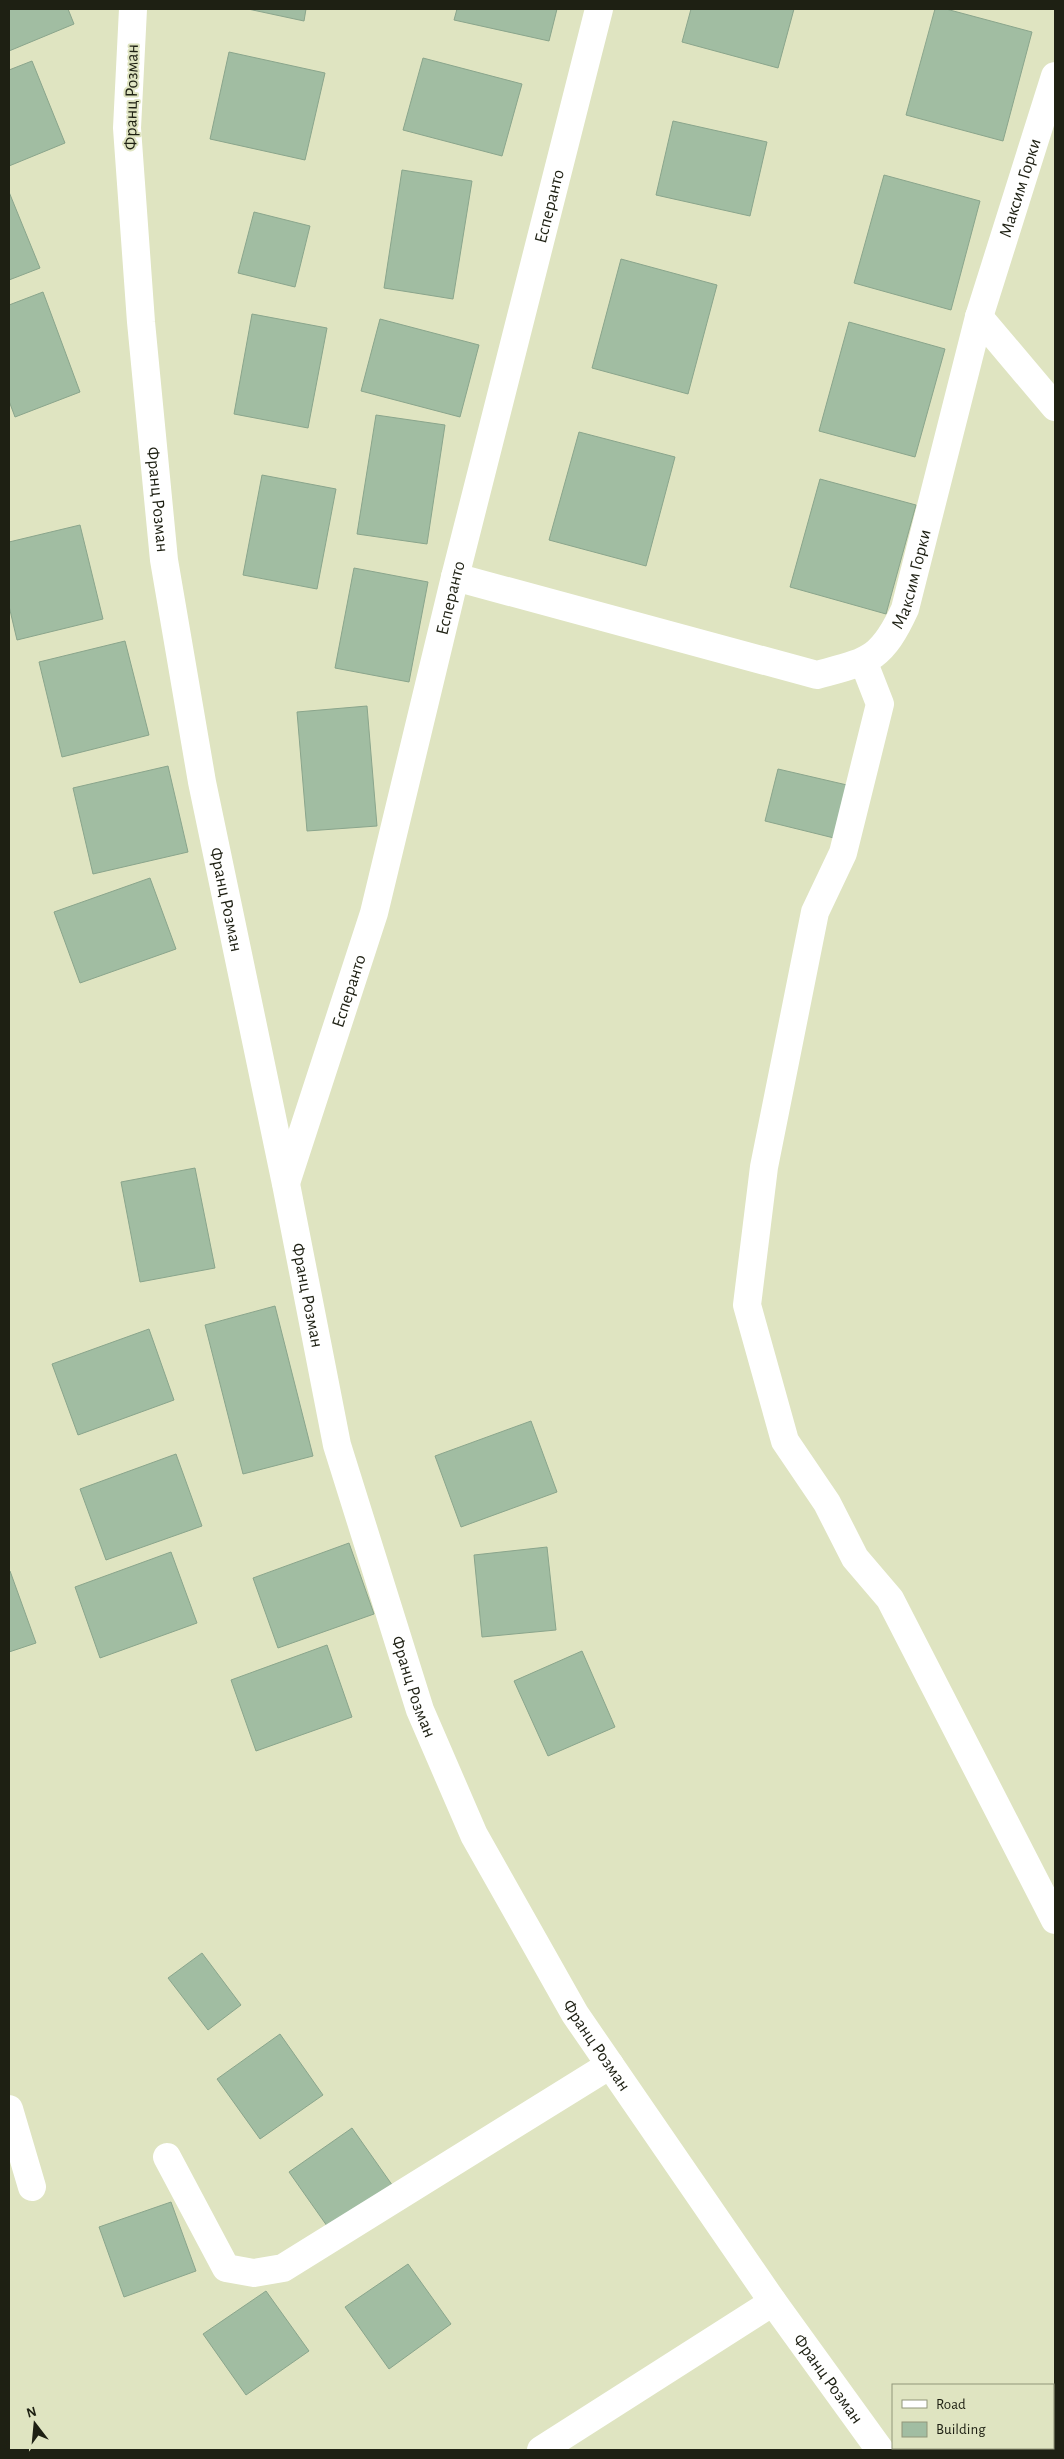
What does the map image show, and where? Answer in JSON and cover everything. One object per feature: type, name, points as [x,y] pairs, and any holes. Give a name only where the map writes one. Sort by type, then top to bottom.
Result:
[{"type":"street","name":"Франц Розман","points":[[133,9],[127,128],[141,322],[164,560],[202,782],[286,1184],[337,1444],[420,1710],[474,1835],[575,2014],[773,2302],[880,2450]]},
{"type":"street","name":"Есперанто","points":[[286,1184],[374,913],[455,577],[599,9]]},
{"type":"street","name":"Максим Горки","points":[[455,577],[817,675],[864,663],[883,647],[894,634],[905,609],[979,317],[1055,76]]},
{"type":"street","points":[[979,317],[1055,408]]},
{"type":"street","points":[[864,663],[880,704],[843,854],[815,912],[764,1168],[747,1305],[785,1441],[827,1503],[854,1558],[890,1599],[1055,1920]]},
{"type":"street","points":[[167,2157],[226,2268],[254,2273],[283,2268],[610,2065]]},
{"type":"street","points":[[9,2109],[32,2187]]},
{"type":"street","points":[[541,2450],[773,2302]]},
{"type":"building","points":[[9,9],[68,9],[74,24],[9,51]]},
{"type":"building","points":[[248,9],[306,9],[304,21]]},
{"type":"building","points":[[457,9],[557,9],[549,41],[454,20]]},
{"type":"building","points":[[691,9],[794,9],[778,68],[682,42]]},
{"type":"building","points":[[935,9],[946,9],[1032,32],[1003,141],[906,115]]},
{"type":"building","points":[[229,52],[325,73],[305,160],[210,139]]},
{"type":"building","points":[[423,58],[522,84],[502,156],[403,130]]},
{"type":"building","points":[[32,61],[65,143],[9,166],[9,70]]},
{"type":"building","points":[[673,121],[767,142],[750,216],[656,195]]},
{"type":"building","points":[[402,170],[472,181],[453,299],[384,288]]},
{"type":"building","points":[[884,175],[980,201],[951,310],[854,283]]},
{"type":"building","points":[[9,192],[40,268],[9,280]]},
{"type":"building","points":[[254,212],[310,226],[295,287],[238,273]]},
{"type":"building","points":[[621,259],[717,285],[688,394],[592,368]]},
{"type":"building","points":[[43,292],[80,392],[15,417],[9,401],[9,305]]},
{"type":"building","points":[[252,314],[327,328],[308,428],[234,414]]},
{"type":"building","points":[[380,319],[479,345],[460,417],[361,391]]},
{"type":"building","points":[[849,322],[945,349],[915,457],[819,431]]},
{"type":"building","points":[[376,415],[445,425],[427,544],[357,534]]},
{"type":"building","points":[[579,432],[675,457],[646,566],[549,540]]},
{"type":"building","points":[[262,475],[336,489],[317,589],[243,575]]},
{"type":"building","points":[[820,479],[916,505],[886,614],[790,587]]},
{"type":"building","points":[[80,525],[103,619],[17,640],[9,606],[9,542]]},
{"type":"building","points":[[354,568],[428,582],[409,682],[335,668]]},
{"type":"building","points":[[125,641],[149,735],[62,757],[39,662]]},
{"type":"building","points":[[367,706],[377,826],[307,831],[297,712]]},
{"type":"building","points":[[168,766],[188,852],[93,874],[73,788]]},
{"type":"building","points":[[778,769],[847,785],[834,838],[765,821]]},
{"type":"building","points":[[150,878],[176,949],[80,983],[54,912]]},
{"type":"building","points":[[195,1168],[215,1268],[140,1282],[121,1182]]},
{"type":"building","points":[[275,1306],[313,1456],[243,1474],[205,1325]]},
{"type":"building","points":[[149,1329],[174,1400],[78,1435],[52,1364]]},
{"type":"building","points":[[531,1421],[557,1492],[461,1527],[435,1456]]},
{"type":"building","points":[[176,1454],[202,1526],[106,1560],[80,1489]]},
{"type":"building","points":[[349,1543],[374,1614],[278,1648],[253,1578]]},
{"type":"building","points":[[547,1547],[556,1630],[482,1637],[474,1555]]},
{"type":"building","points":[[171,1552],[197,1623],[100,1658],[75,1587]]},
{"type":"building","points":[[9,1572],[36,1643],[9,1652]]},
{"type":"building","points":[[327,1645],[352,1717],[256,1751],[231,1680]]},
{"type":"building","points":[[582,1651],[615,1727],[548,1756],[514,1681]]},
{"type":"building","points":[[202,1953],[241,2005],[208,2030],[168,1978]]},
{"type":"building","points":[[280,2034],[323,2095],[260,2139],[217,2079]]},
{"type":"building","points":[[352,2128],[395,2189],[332,2233],[289,2172]]},
{"type":"building","points":[[171,2202],[196,2271],[124,2297],[99,2227]]},
{"type":"building","points":[[408,2264],[451,2324],[389,2369],[345,2307]]},
{"type":"building","points":[[266,2291],[309,2351],[246,2395],[203,2334]]}]
